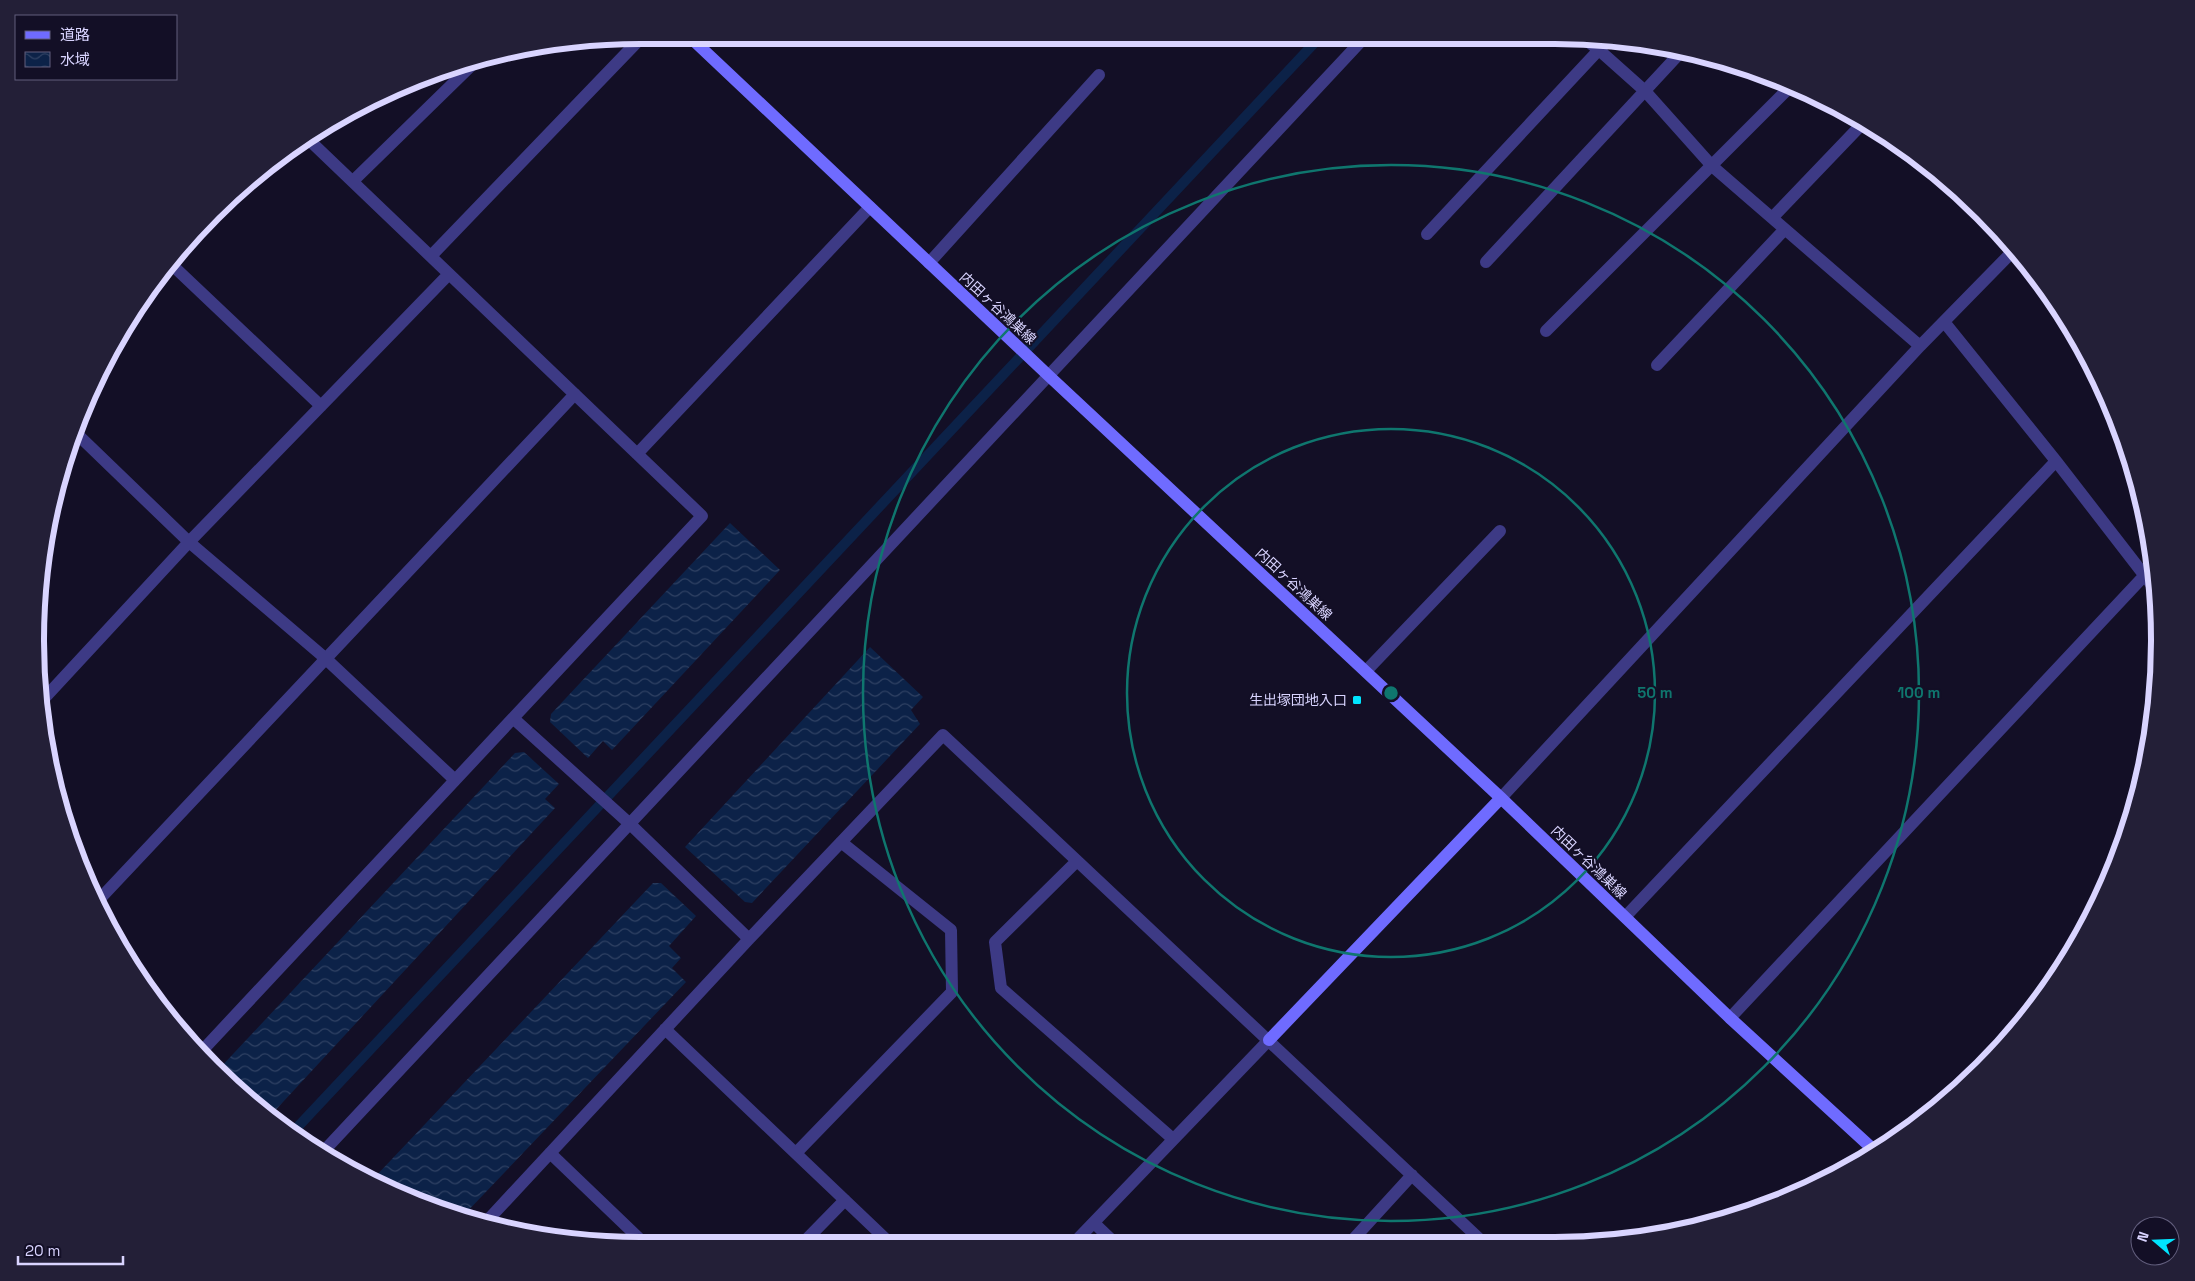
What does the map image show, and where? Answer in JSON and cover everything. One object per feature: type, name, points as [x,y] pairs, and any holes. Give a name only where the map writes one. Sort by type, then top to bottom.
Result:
[{"type":"main road","name":"内田ヶ谷鴻巣線","points":[[697,44],[1501,798],[1730,1018],[1870,1147]]},
{"type":"main road","points":[[1269,1040],[1501,798]]},
{"type":"street","points":[[431,256],[635,44]]},
{"type":"street","points":[[327,1148],[1357,44]]},
{"type":"street","points":[[1593,45],[1645,91],[1712,166],[1920,346]]},
{"type":"street","points":[[1427,234],[1603,46]]},
{"type":"street","points":[[1486,262],[1677,56]]},
{"type":"street","points":[[352,181],[467,70]]},
{"type":"street","points":[[929,263],[1099,75]]},
{"type":"street","points":[[1546,331],[1786,91]]},
{"type":"street","points":[[1772,218],[1859,127]]},
{"type":"street","points":[[205,1048],[702,516],[312,142]]},
{"type":"street","points":[[637,454],[870,207]]},
{"type":"street","points":[[1657,365],[1785,229]]},
{"type":"street","points":[[1501,798],[1920,346],[2009,255]]},
{"type":"street","points":[[175,268],[321,406]]},
{"type":"street","points":[[47,696],[189,542],[449,274]]},
{"type":"street","points":[[1944,323],[2056,460],[2148,581]]},
{"type":"street","points":[[101,896],[575,394]]},
{"type":"street","points":[[80,437],[189,542],[325,658],[455,780]]},
{"type":"street","points":[[1625,917],[2056,460]]},
{"type":"street","points":[[1366,671],[1500,531]]},
{"type":"street","points":[[1730,1018],[2144,576]]},
{"type":"street","points":[[514,718],[630,824],[749,938]]},
{"type":"street","points":[[490,1218],[749,938],[943,735],[1478,1237]]},
{"type":"street","points":[[796,1153],[952,992],[951,930],[841,842]]},
{"type":"street","points":[[1077,861],[995,942],[1002,988],[1173,1139]]},
{"type":"street","points":[[665,1030],[884,1237]]},
{"type":"street","points":[[1080,1237],[1269,1040]]},
{"type":"street","points":[[550,1153],[638,1237]]},
{"type":"street","points":[[1355,1237],[1412,1175]]},
{"type":"street","points":[[809,1237],[845,1200]]},
{"type":"street","points":[[1094,1223],[1109,1237]]},
{"type":"water","points":[[730,523],[780,570],[612,750],[603,741],[588,758],[550,722],[551,714]]},
{"type":"water","points":[[870,647],[923,697],[911,710],[920,724],[752,903],[745,902],[685,847]]},
{"type":"water","points":[[524,752],[559,784],[545,799],[555,808],[274,1112],[222,1065],[515,753]]},
{"type":"water","points":[[653,883],[661,883],[696,916],[669,946],[681,958],[672,968],[686,982],[467,1211],[412,1192],[376,1176]]},
{"type":"waterway","points":[[297,1128],[1313,44]]},
{"type":"place","name":"生出塚団地入口","points":[[1357,700]]}]
